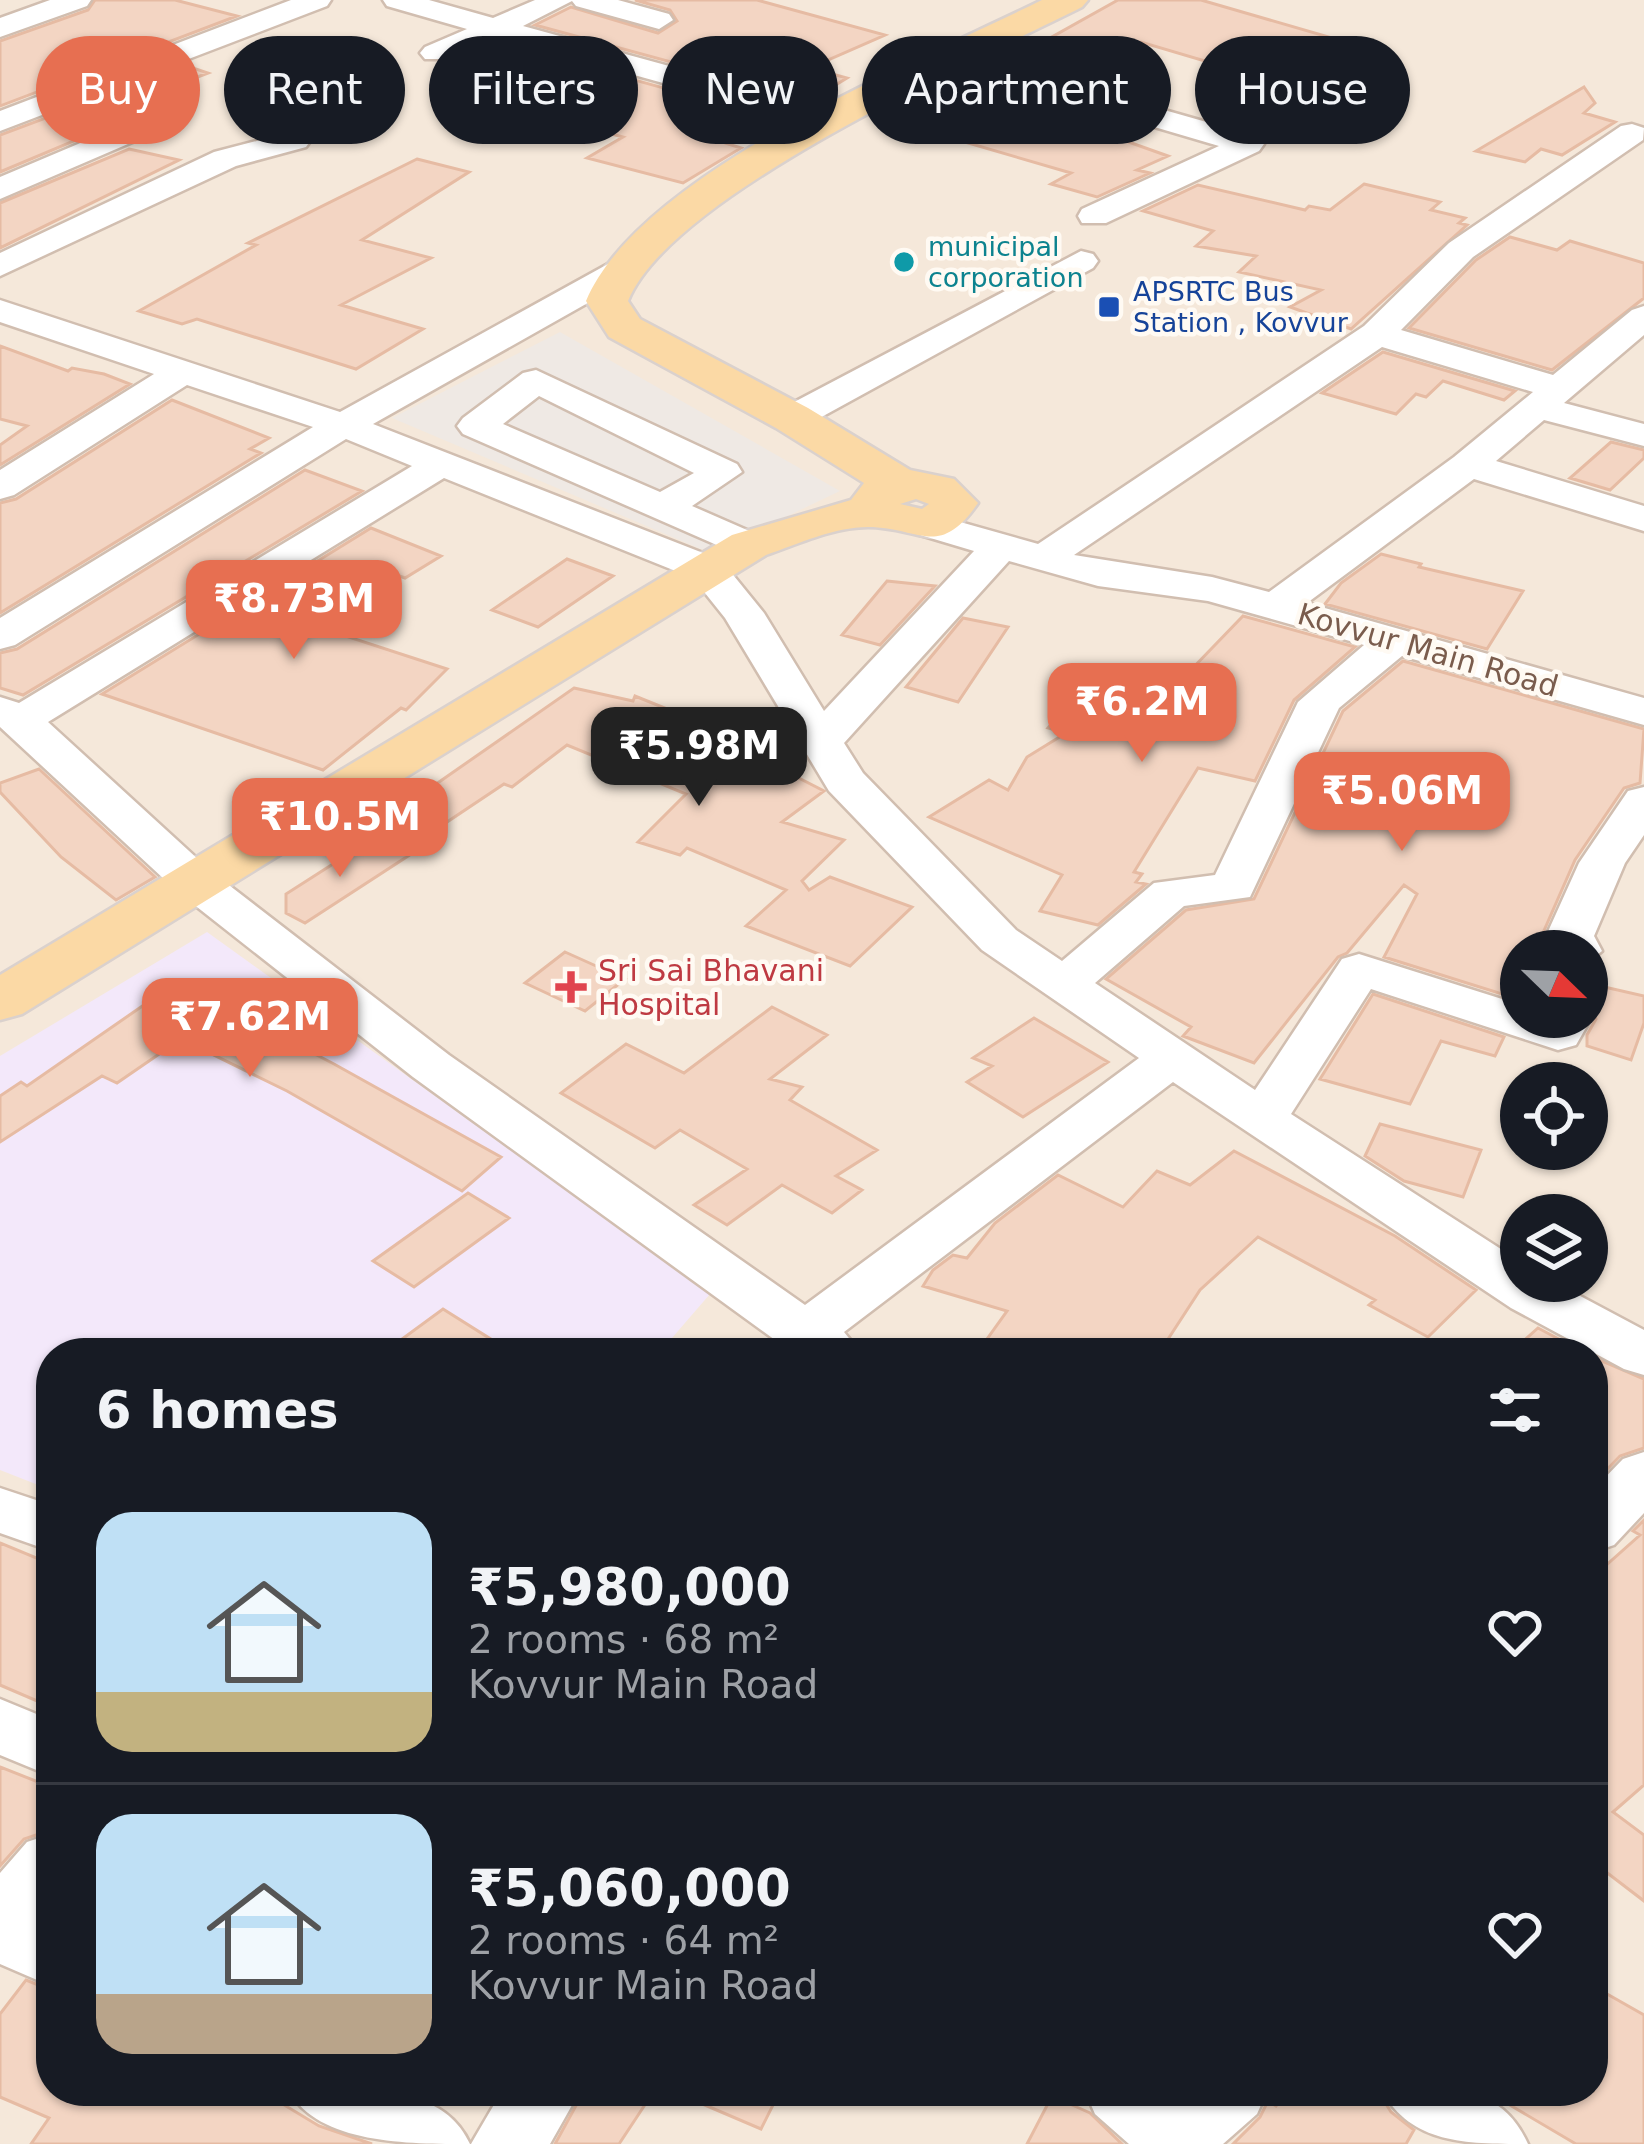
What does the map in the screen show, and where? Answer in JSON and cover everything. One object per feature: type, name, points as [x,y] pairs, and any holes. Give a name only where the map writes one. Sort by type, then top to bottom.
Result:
[{"type":"main road","points":[[999,36],[1070,0]]},
{"type":"main road","points":[[794,144],[709,194],[620,271],[608,301],[624,328],[792,418],[912,504]]},
{"type":"main road","points":[[0,1001],[728,557],[912,504]]},
{"type":"street","points":[[0,28],[77,0]]},
{"type":"street","points":[[0,122],[317,0]]},
{"type":"street","points":[[397,0],[662,73]]},
{"type":"street","points":[[473,36],[559,0]]},
{"type":"street","points":[[586,0],[658,20]]},
{"type":"street","points":[[1094,216],[1247,145],[1171,123]]},
{"type":"street","points":[[1045,559],[1077,532],[1377,334],[1461,250],[1632,133]]},
{"type":"street","points":[[0,189],[102,144]]},
{"type":"street","points":[[0,266],[224,159],[280,144]]},
{"type":"street","points":[[792,418],[1081,261]]},
{"type":"street","points":[[0,636],[343,424],[620,271]]},
{"type":"street","points":[[0,340],[17,316],[343,424],[441,464],[728,557]]},
{"type":"street","points":[[1275,607],[1468,465],[1644,317]]},
{"type":"street","points":[[1377,334],[1644,435]]},
{"type":"street","points":[[0,487],[183,371]]},
{"type":"street","points":[[662,507],[723,472],[536,381],[476,426],[662,507],[728,557],[743,613],[845,781],[999,940],[1171,1060],[1532,1294],[1644,1355]]},
{"type":"street","points":[[441,464],[11,715],[195,882],[431,1066],[812,1338]]},
{"type":"street","points":[[1468,465],[1644,519]]},
{"type":"street","name":"Kovvur Main Road","points":[[912,504],[1127,545],[1212,589]]},
{"type":"street","name":"Kovvur Main Road","points":[[912,504],[1000,547],[1098,574],[1212,589],[1644,712]]},
{"type":"street","points":[[820,741],[1000,547]]},
{"type":"street","points":[[1063,986],[1171,893],[1233,887],[1320,702],[1396,640]]},
{"type":"street","points":[[1573,930],[1601,863],[1644,801]]},
{"type":"street","points":[[1262,1120],[1359,970],[1500,1015]]},
{"type":"street","points":[[825,1338],[1171,1060]]},
{"type":"street","points":[[1608,1513],[1644,1474]]},
{"type":"street","points":[[0,1510],[36,1523]]},
{"type":"street","points":[[0,1725],[36,1743]]},
{"type":"street","points":[[36,1881],[0,1927],[36,1947]]},
{"type":"street","points":[[356,2106],[433,2144]]},
{"type":"street","points":[[508,2144],[534,2106]]},
{"type":"street","points":[[1161,2129],[1203,2106]]},
{"type":"street","points":[[1439,2106],[1491,2144]]},
{"type":"shaded area","points":[[0,0],[1644,0],[1644,2144],[0,2144]]},
{"type":"shaded area","points":[[560,332],[840,491],[710,553],[392,418]]},
{"type":"shaded area","points":[[207,932],[710,1294],[672,1338],[36,1338],[36,1484],[0,1470],[0,1056]]},
{"type":"building","points":[[95,0],[175,0],[237,16],[184,36],[36,36],[36,92],[0,106],[0,41],[88,10]]},
{"type":"building","points":[[635,0],[757,0],[885,35],[862,36],[862,45],[838,56],[838,36],[662,36],[662,60],[638,53],[638,36],[575,36],[535,25],[571,7],[658,33],[677,21],[670,10]]},
{"type":"building","points":[[1118,0],[1201,0],[1325,36],[1195,36],[1195,58],[1171,51],[1171,36],[1054,36]]},
{"type":"building","points":[[638,81],[662,88],[662,144],[741,148],[683,183],[587,158],[611,144],[638,144]]},
{"type":"building","points":[[1584,87],[1595,103],[1584,113],[1615,122],[1562,155],[1541,149],[1525,162],[1476,151]]},
{"type":"building","points":[[36,122],[36,144],[67,144],[0,172],[0,135]]},
{"type":"building","points":[[972,144],[1134,144],[1168,156],[1137,170],[1150,173],[1097,197],[1051,184],[1071,173]]},
{"type":"building","points":[[129,149],[179,160],[0,248],[0,203]]},
{"type":"building","points":[[417,159],[469,172],[362,240],[431,258],[341,305],[423,329],[356,369],[197,319],[182,324],[139,311],[256,245],[248,243]]},
{"type":"building","points":[[1364,184],[1440,202],[1431,210],[1465,218],[1459,223],[1467,225],[1351,329],[1290,307],[1321,290],[1239,272],[1256,256],[1196,246],[1213,231],[1143,211],[1198,185],[1305,210],[1309,206],[1330,210]]},
{"type":"building","points":[[1510,237],[1557,250],[1570,241],[1644,263],[1644,298],[1552,370],[1409,328],[1476,260]]},
{"type":"building","points":[[0,346],[68,371],[104,374],[130,384],[0,465],[0,445],[27,426],[0,419]]},
{"type":"building","points":[[1383,352],[1515,391],[1504,400],[1443,381],[1426,397],[1416,394],[1396,414],[1322,393]]},
{"type":"building","points":[[172,400],[269,438],[250,449],[261,453],[0,613],[0,503],[16,499]]},
{"type":"building","points":[[1611,442],[1644,450],[1644,458],[1610,490],[1570,478]]},
{"type":"building","points":[[305,470],[362,491],[23,695],[0,688],[0,653],[17,649]]},
{"type":"building","points":[[371,528],[441,556],[405,578],[394,574],[327,630],[447,669],[406,710],[401,708],[323,770],[102,694]]},
{"type":"building","points":[[1381,554],[1523,591],[1487,649],[1325,604],[1341,583]]},
{"type":"building","points":[[567,559],[613,576],[538,627],[492,610]]},
{"type":"building","points":[[887,581],[935,586],[880,645],[842,635]]},
{"type":"building","points":[[1243,616],[1355,647],[1294,700],[1255,781],[1198,768],[1134,872],[1142,874],[1136,882],[1146,884],[1098,925],[1040,911],[1062,875],[929,817],[989,780],[1008,790],[1027,757],[1066,733],[1048,728],[1078,693],[1139,710],[1183,672],[1187,674]]},
{"type":"building","points":[[963,618],[1008,627],[958,702],[906,687]]},
{"type":"building","points":[[1403,661],[1644,729],[1640,783],[1624,788],[1575,860],[1544,930],[1500,930],[1500,993],[1384,957],[1417,894],[1404,885],[1347,953],[1338,957],[1254,1063],[1183,1036],[1191,1027],[1106,979],[1186,910],[1254,899],[1343,711]]},
{"type":"building","points":[[574,688],[633,701],[635,696],[801,763],[789,773],[824,791],[782,822],[844,840],[802,881],[809,890],[830,877],[912,907],[850,966],[746,926],[786,890],[687,848],[680,855],[638,842],[686,794],[567,745],[512,787],[504,784],[447,822],[429,789]]},
{"type":"building","points":[[39,769],[155,877],[116,900],[61,857],[0,792],[0,783]]},
{"type":"building","points":[[369,841],[408,856],[305,923],[286,913],[286,894]]},
{"type":"building","points":[[565,952],[625,979],[585,1011],[525,983]]},
{"type":"building","points":[[177,982],[501,1157],[462,1191],[287,1091],[181,1039],[117,1083],[102,1076],[0,1142],[0,1096],[21,1082],[27,1086]]},
{"type":"building","points":[[1608,988],[1644,996],[1644,1023],[1631,1060],[1587,1046],[1587,1038],[1608,1038]]},
{"type":"building","points":[[1373,994],[1504,1038],[1495,1056],[1441,1041],[1410,1104],[1320,1079]]},
{"type":"building","points":[[772,1007],[827,1035],[770,1079],[802,1087],[790,1100],[877,1150],[836,1176],[862,1190],[832,1213],[782,1185],[727,1225],[694,1205],[747,1169],[680,1130],[655,1148],[561,1093],[626,1044],[684,1073]]},
{"type":"building","points":[[1034,1018],[1108,1062],[1023,1117],[967,1082],[992,1066],[973,1058]]},
{"type":"building","points":[[1380,1124],[1481,1150],[1463,1197],[1404,1181],[1365,1156]]},
{"type":"building","points":[[1234,1151],[1395,1236],[1476,1290],[1428,1337],[1369,1305],[1375,1300],[1258,1237],[1200,1290],[1169,1338],[988,1338],[1007,1311],[923,1286],[933,1270],[953,1255],[967,1258],[995,1223],[1058,1175],[1123,1207],[1157,1171],[1190,1185]]},
{"type":"building","points":[[468,1193],[509,1218],[414,1287],[373,1261]]},
{"type":"building","points":[[443,1309],[489,1338],[403,1338]]},
{"type":"building","points":[[1538,1328],[1557,1338],[1527,1338]]},
{"type":"building","points":[[1608,1363],[1644,1379],[1644,1448],[1620,1456],[1608,1468]]},
{"type":"building","points":[[1644,1520],[1644,1785],[1613,1812],[1644,1835],[1644,1901],[1608,1873],[1608,1564],[1640,1535],[1633,1531]]},
{"type":"building","points":[[0,1543],[36,1558],[36,1701],[0,1685]]},
{"type":"building","points":[[0,1767],[36,1781],[36,1835],[24,1839],[0,1866]]},
{"type":"building","points":[[26,1980],[36,1984],[36,2106],[286,2106],[319,2126],[372,2144],[31,2144],[49,2118],[0,2097],[0,2014]]},
{"type":"building","points":[[1608,1995],[1644,2015],[1644,2144],[1576,2144],[1511,2106],[1608,2106]]},
{"type":"building","points":[[576,2106],[644,2106],[619,2144],[555,2144]]},
{"type":"building","points":[[707,2106],[772,2106],[761,2129]]},
{"type":"building","points":[[1047,2106],[1074,2106],[1090,2113],[1122,2144],[1027,2144]]},
{"type":"building","points":[[1266,2106],[1387,2106],[1414,2130],[1406,2144],[1233,2144]]},
{"type":"place","name":"municipal corporation","points":[[904,262]]},
{"type":"place","name":"APSRTC Bus Station , Kovvur","points":[[1109,307]]},
{"type":"place","name":"Sri Sai Bhavani Hospital","points":[[571,987]]}]
